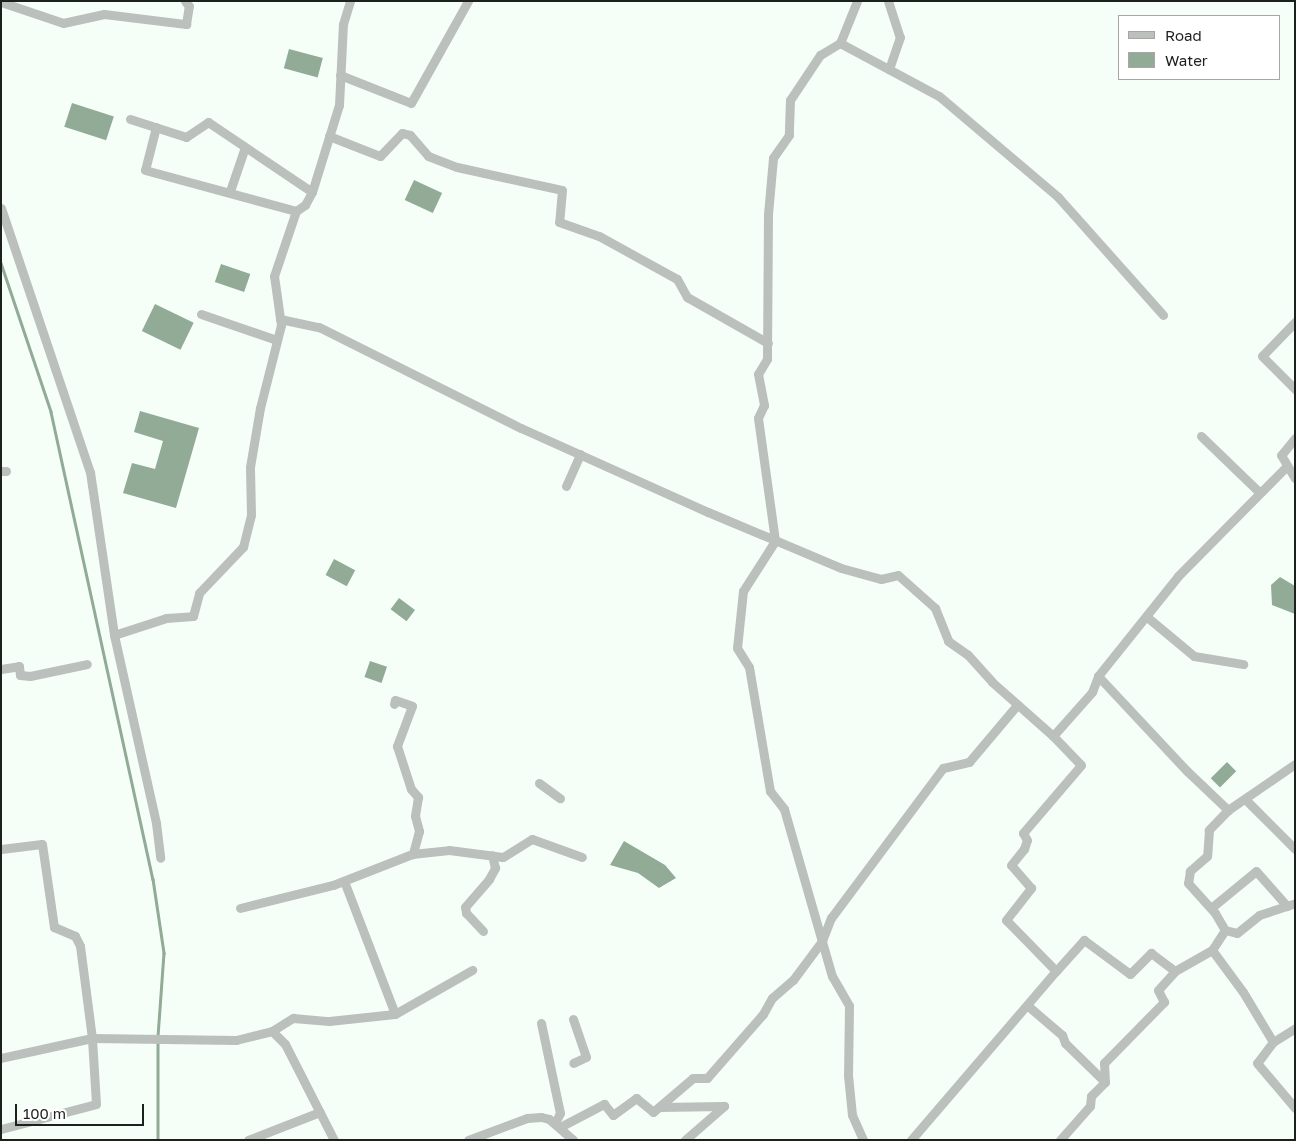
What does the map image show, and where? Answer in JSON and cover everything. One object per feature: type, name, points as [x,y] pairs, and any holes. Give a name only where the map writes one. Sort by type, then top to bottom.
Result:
[{"type":"street","points":[[1,2],[63,23],[104,14],[186,24],[189,6],[185,1]]},
{"type":"street","points":[[114,635],[166,618],[193,616],[199,592],[244,547],[251,515],[250,467],[260,408],[277,340],[280,319],[274,276],[296,211],[306,205],[312,192],[339,105],[343,24],[350,1]]},
{"type":"street","points":[[340,75],[411,103],[468,1]]},
{"type":"street","points":[[857,1],[840,43],[820,55],[790,100],[789,135],[772,158],[768,214],[768,359],[758,374],[764,405],[758,418],[775,540],[743,591],[737,648],[749,667],[770,791],[784,809],[832,976],[849,1006],[852,1116],[863,1140]]},
{"type":"street","points":[[888,1],[900,38],[889,69]]},
{"type":"street","points":[[840,43],[939,96],[1058,197],[1163,315]]},
{"type":"street","points":[[130,119],[186,137],[208,122],[312,192]]},
{"type":"street","points":[[156,127],[145,170],[230,191],[296,211]]},
{"type":"street","points":[[330,136],[380,156],[402,133],[410,135],[428,156],[457,167],[562,190],[559,222],[599,236],[677,279],[687,297],[768,343]]},
{"type":"street","points":[[230,191],[245,147]]},
{"type":"street","points":[[1,208],[90,472],[114,635],[153,805],[160,858]]},
{"type":"street","points":[[201,314],[277,340]]},
{"type":"street","points":[[280,319],[319,327],[580,454],[841,568],[881,579],[898,575],[935,608],[948,641],[968,655],[1017,705],[1054,736],[1081,765],[1023,833],[1027,840],[1024,848],[1011,865],[1031,888],[1006,920],[1056,971]]},
{"type":"street","points":[[1295,322],[1262,356],[1295,389]]},
{"type":"street","points":[[1201,436],[1259,492]]},
{"type":"street","points":[[1295,438],[1281,455],[1295,478]]},
{"type":"street","points":[[566,486],[580,454]]},
{"type":"street","points":[[1054,736],[1092,692],[1098,676],[1184,570],[1286,466]]},
{"type":"street","points":[[1147,617],[1194,656],[1243,664]]},
{"type":"street","points":[[1,669],[18,666],[20,675],[30,676],[87,664]]},
{"type":"street","points":[[1098,676],[1186,771],[1228,810]]},
{"type":"street","points":[[394,704],[395,700],[412,706],[397,746],[411,789],[418,797],[415,816],[419,831],[413,854]]},
{"type":"street","points":[[558,1125],[604,1104],[613,1115],[636,1098],[653,1112],[693,1078],[707,1078],[763,1014],[772,998],[793,980],[822,941],[831,918],[943,768],[969,762],[1017,705]]},
{"type":"street","points":[[1291,905],[1259,914],[1236,933],[1225,930],[1211,908],[1188,883],[1188,877],[1207,856],[1209,830],[1228,810],[1246,800],[1295,764]]},
{"type":"street","points":[[539,783],[560,798]]},
{"type":"street","points":[[1246,800],[1295,849]]},
{"type":"street","points":[[240,908],[344,881],[413,854],[449,850],[502,856],[532,839],[582,857]]},
{"type":"street","points":[[1,848],[42,844],[54,927],[75,936],[80,946],[92,1038],[96,1104],[1,1129]]},
{"type":"street","points":[[483,931],[466,913],[465,907],[489,879],[495,868],[492,855]]},
{"type":"street","points":[[1211,908],[1256,871],[1291,905]]},
{"type":"street","points":[[344,881],[395,1014]]},
{"type":"street","points":[[1060,1140],[1090,1106],[1090,1096],[1105,1082],[1104,1063],[1164,1002],[1158,990],[1175,971],[1212,950],[1225,930]]},
{"type":"street","points":[[911,1140],[1084,940],[1130,974],[1151,953],[1175,971]]},
{"type":"street","points":[[1212,950],[1243,992],[1273,1042]]},
{"type":"street","points":[[1,1058],[92,1038],[152,1037],[236,1040],[272,1031],[293,1018],[328,1021],[395,1014],[472,970]]},
{"type":"street","points":[[1028,1006],[1062,1035],[1065,1043],[1105,1082]]},
{"type":"street","points":[[573,1020],[586,1057],[573,1063]]},
{"type":"street","points":[[541,1023],[560,1113],[558,1125]]},
{"type":"street","points":[[1295,1028],[1273,1042],[1257,1063],[1295,1108]]},
{"type":"street","points":[[272,1031],[285,1044],[334,1140]]},
{"type":"street","points":[[659,1107],[724,1106],[686,1140]]},
{"type":"street","points":[[248,1140],[320,1112]]},
{"type":"street","points":[[468,1140],[527,1118],[540,1117],[558,1125],[572,1140]]},
{"type":"water","points":[[289,49],[323,58],[318,77],[284,68]]},
{"type":"water","points":[[72,103],[114,117],[106,140],[64,127]]},
{"type":"water","points":[[414,180],[442,193],[433,213],[405,200]]},
{"type":"water","points":[[221,264],[250,274],[244,292],[215,282]]},
{"type":"water","points":[[155,304],[194,323],[180,350],[142,331]]},
{"type":"water","points":[[140,411],[199,428],[176,508],[123,493],[132,463],[155,469],[163,441],[134,432]]},
{"type":"water","points":[[334,559],[355,570],[347,586],[326,575]]},
{"type":"water","points":[[1280,577],[1295,586],[1295,614],[1272,605],[1271,585]]},
{"type":"water","points":[[399,598],[415,610],[407,621],[391,609]]},
{"type":"water","points":[[370,661],[387,667],[381,683],[364,677]]},
{"type":"water","points":[[1227,762],[1236,771],[1220,787],[1211,778]]},
{"type":"water","points":[[624,841],[665,865],[676,878],[659,888],[638,873],[610,865]]},
{"type":"waterway","points":[[1,263],[51,412],[153,879],[164,953],[158,1037]]},
{"type":"waterway","points":[[158,1042],[158,1140]]}]
